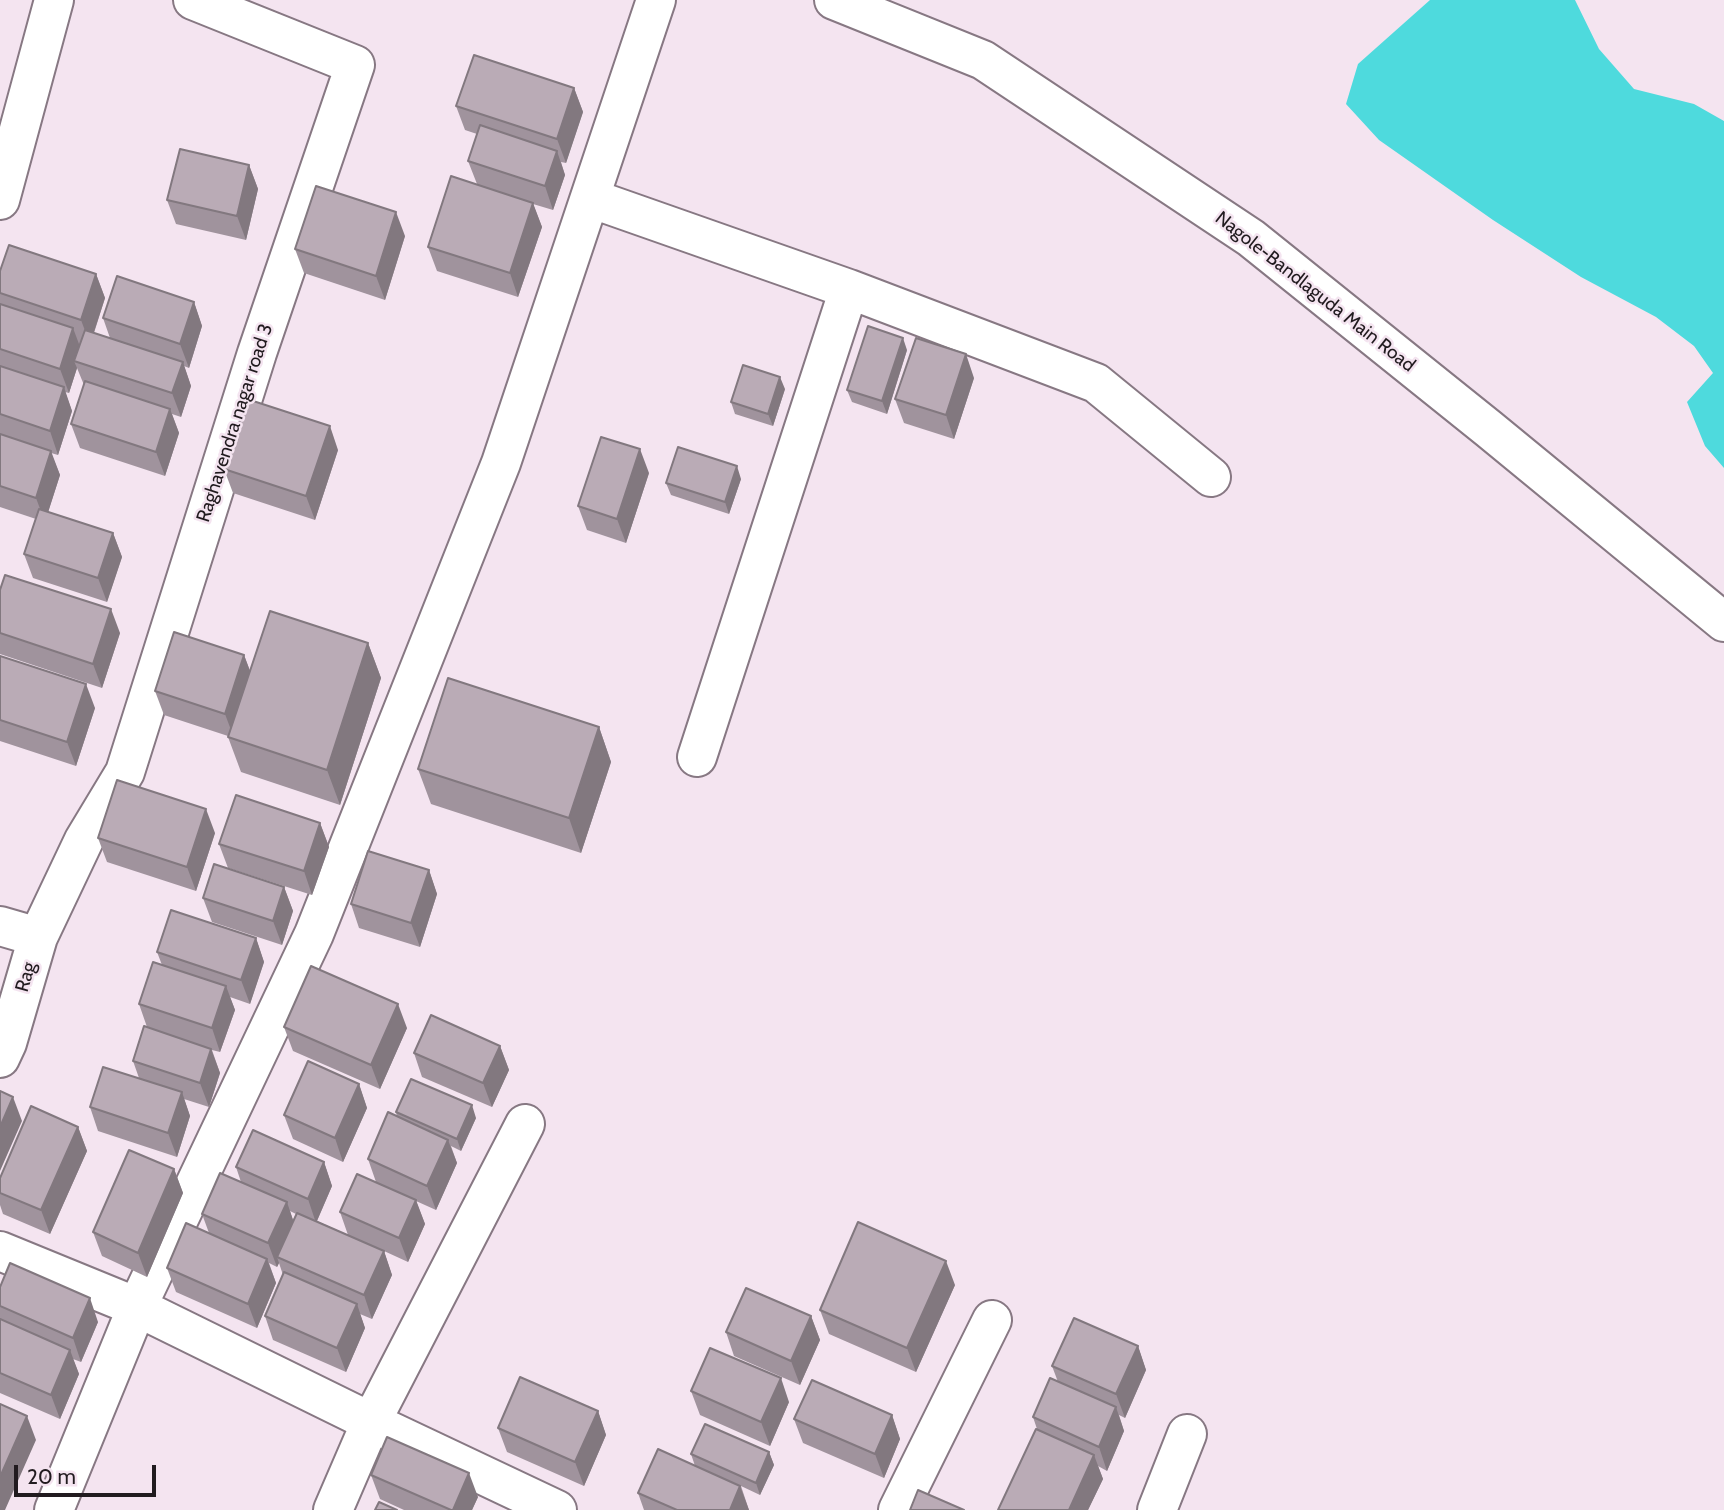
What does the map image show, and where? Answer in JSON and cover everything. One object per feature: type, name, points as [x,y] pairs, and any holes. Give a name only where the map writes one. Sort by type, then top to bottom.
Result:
[{"type":"street","points":[[0,200],[54,0]]},
{"type":"street","name":"Raghavendra nagar road 3","points":[[38,937],[84,840],[125,772],[257,353],[355,65],[193,0]]},
{"type":"street","points":[[54,1510],[137,1307],[314,934],[501,463],[656,0]]},
{"type":"street","name":"Nagole-Bandlaguda Main Road","points":[[834,0],[983,60],[1251,237],[1724,622]]},
{"type":"street","points":[[590,198],[849,289],[1096,383],[1212,477]]},
{"type":"street","points":[[696,757],[849,289]]},
{"type":"street","points":[[0,926],[38,937]]},
{"type":"street","name":"Rag","points":[[0,1058],[7,1043],[38,937]]},
{"type":"street","points":[[333,1510],[371,1422],[525,1124]]},
{"type":"street","points":[[0,1251],[137,1307],[557,1510]]},
{"type":"street","points":[[898,1510],[992,1320]]},
{"type":"street","points":[[1157,1510],[1187,1434]]},
{"type":"water","points":[[1430,0],[1575,0],[1599,49],[1634,89],[1694,104],[1724,121],[1724,468],[1705,446],[1687,402],[1713,373],[1694,346],[1656,317],[1581,277],[1493,220],[1379,140],[1346,104],[1358,64]]},
{"type":"building","points":[[474,55],[574,88],[557,139],[456,106]]},
{"type":"building","points":[[480,125],[557,151],[545,186],[468,161]]},
{"type":"building","points":[[180,149],[249,165],[237,216],[167,200]]},
{"type":"building","points":[[451,176],[533,203],[510,273],[428,247]]},
{"type":"building","points":[[316,186],[396,212],[376,276],[295,249]]},
{"type":"building","points":[[9,245],[96,274],[81,320],[0,293],[0,271]]},
{"type":"building","points":[[117,276],[194,302],[180,344],[103,318]]},
{"type":"building","points":[[0,304],[73,328],[60,369],[0,349]]},
{"type":"building","points":[[868,326],[903,338],[882,401],[847,390]]},
{"type":"building","points":[[85,330],[183,362],[172,393],[74,361]]},
{"type":"building","points":[[916,338],[966,354],[946,415],[895,399]]},
{"type":"building","points":[[743,365],[780,377],[768,414],[731,402]]},
{"type":"building","points":[[0,366],[64,387],[50,431],[0,414]]},
{"type":"building","points":[[85,381],[170,409],[156,452],[71,424]]},
{"type":"building","points":[[247,399],[330,426],[306,496],[224,469]]},
{"type":"building","points":[[0,434],[51,451],[36,498],[0,486]]},
{"type":"building","points":[[601,437],[640,449],[617,519],[578,506]]},
{"type":"building","points":[[678,447],[737,466],[725,502],[666,483]]},
{"type":"building","points":[[39,509],[113,533],[98,578],[24,554]]},
{"type":"building","points":[[5,575],[111,609],[93,664],[0,633],[0,590]]},
{"type":"building","points":[[270,611],[368,643],[327,770],[228,737]]},
{"type":"building","points":[[174,632],[244,655],[225,714],[155,691]]},
{"type":"building","points":[[0,656],[86,684],[67,742],[0,720]]},
{"type":"building","points":[[448,678],[599,727],[569,818],[418,769]]},
{"type":"building","points":[[117,780],[206,809],[187,867],[98,838]]},
{"type":"building","points":[[236,795],[320,823],[304,871],[219,844]]},
{"type":"building","points":[[368,851],[429,870],[411,923],[351,904]]},
{"type":"building","points":[[214,864],[284,887],[273,921],[203,898]]},
{"type":"building","points":[[171,910],[256,938],[241,980],[157,952]]},
{"type":"building","points":[[153,962],[226,986],[212,1028],[139,1004]]},
{"type":"building","points":[[311,966],[398,1004],[371,1065],[284,1027]]},
{"type":"building","points":[[431,1015],[500,1046],[483,1083],[414,1053]]},
{"type":"building","points":[[144,1026],[211,1049],[200,1083],[133,1061]]},
{"type":"building","points":[[308,1061],[359,1084],[335,1138],[284,1115]]},
{"type":"building","points":[[103,1067],[182,1092],[168,1133],[90,1107]]},
{"type":"building","points":[[411,1079],[472,1105],[457,1139],[396,1112]]},
{"type":"building","points":[[0,1091],[13,1097],[0,1127]]},
{"type":"building","points":[[31,1106],[78,1127],[41,1210],[0,1193],[0,1178]]},
{"type":"building","points":[[388,1112],[448,1140],[427,1186],[368,1159]]},
{"type":"building","points":[[253,1130],[324,1162],[308,1199],[236,1167]]},
{"type":"building","points":[[129,1150],[174,1169],[138,1253],[93,1232]]},
{"type":"building","points":[[220,1173],[287,1202],[268,1243],[202,1214]]},
{"type":"building","points":[[357,1174],[416,1200],[399,1238],[340,1212]]},
{"type":"building","points":[[297,1213],[384,1251],[364,1295],[277,1257]]},
{"type":"building","points":[[858,1222],[946,1261],[907,1348],[820,1310]]},
{"type":"building","points":[[186,1223],[267,1259],[248,1304],[167,1268]]},
{"type":"building","points":[[10,1263],[90,1298],[73,1338],[0,1306],[0,1287]]},
{"type":"building","points":[[284,1272],[357,1304],[337,1348],[265,1316]]},
{"type":"building","points":[[746,1288],[811,1316],[791,1361],[726,1332]]},
{"type":"building","points":[[1074,1318],[1138,1346],[1116,1394],[1052,1366]]},
{"type":"building","points":[[0,1319],[70,1350],[51,1395],[0,1373]]},
{"type":"building","points":[[710,1348],[781,1378],[761,1422],[691,1391]]},
{"type":"building","points":[[520,1377],[598,1411],[575,1462],[498,1428]]},
{"type":"building","points":[[1050,1378],[1116,1407],[1099,1447],[1033,1417]]},
{"type":"building","points":[[812,1380],[892,1415],[875,1454],[794,1419]]},
{"type":"building","points":[[0,1404],[27,1416],[0,1477]]},
{"type":"building","points":[[705,1424],[769,1452],[756,1483],[691,1454]]},
{"type":"building","points":[[1036,1429],[1094,1455],[1069,1510],[998,1510]]},
{"type":"building","points":[[387,1437],[469,1473],[453,1510],[371,1475]]},
{"type":"building","points":[[658,1449],[740,1486],[730,1510],[677,1510],[638,1493]]},
{"type":"building","points":[[918,1490],[964,1510],[910,1510]]},
{"type":"building","points":[[379,1502],[397,1510],[375,1510]]}]
